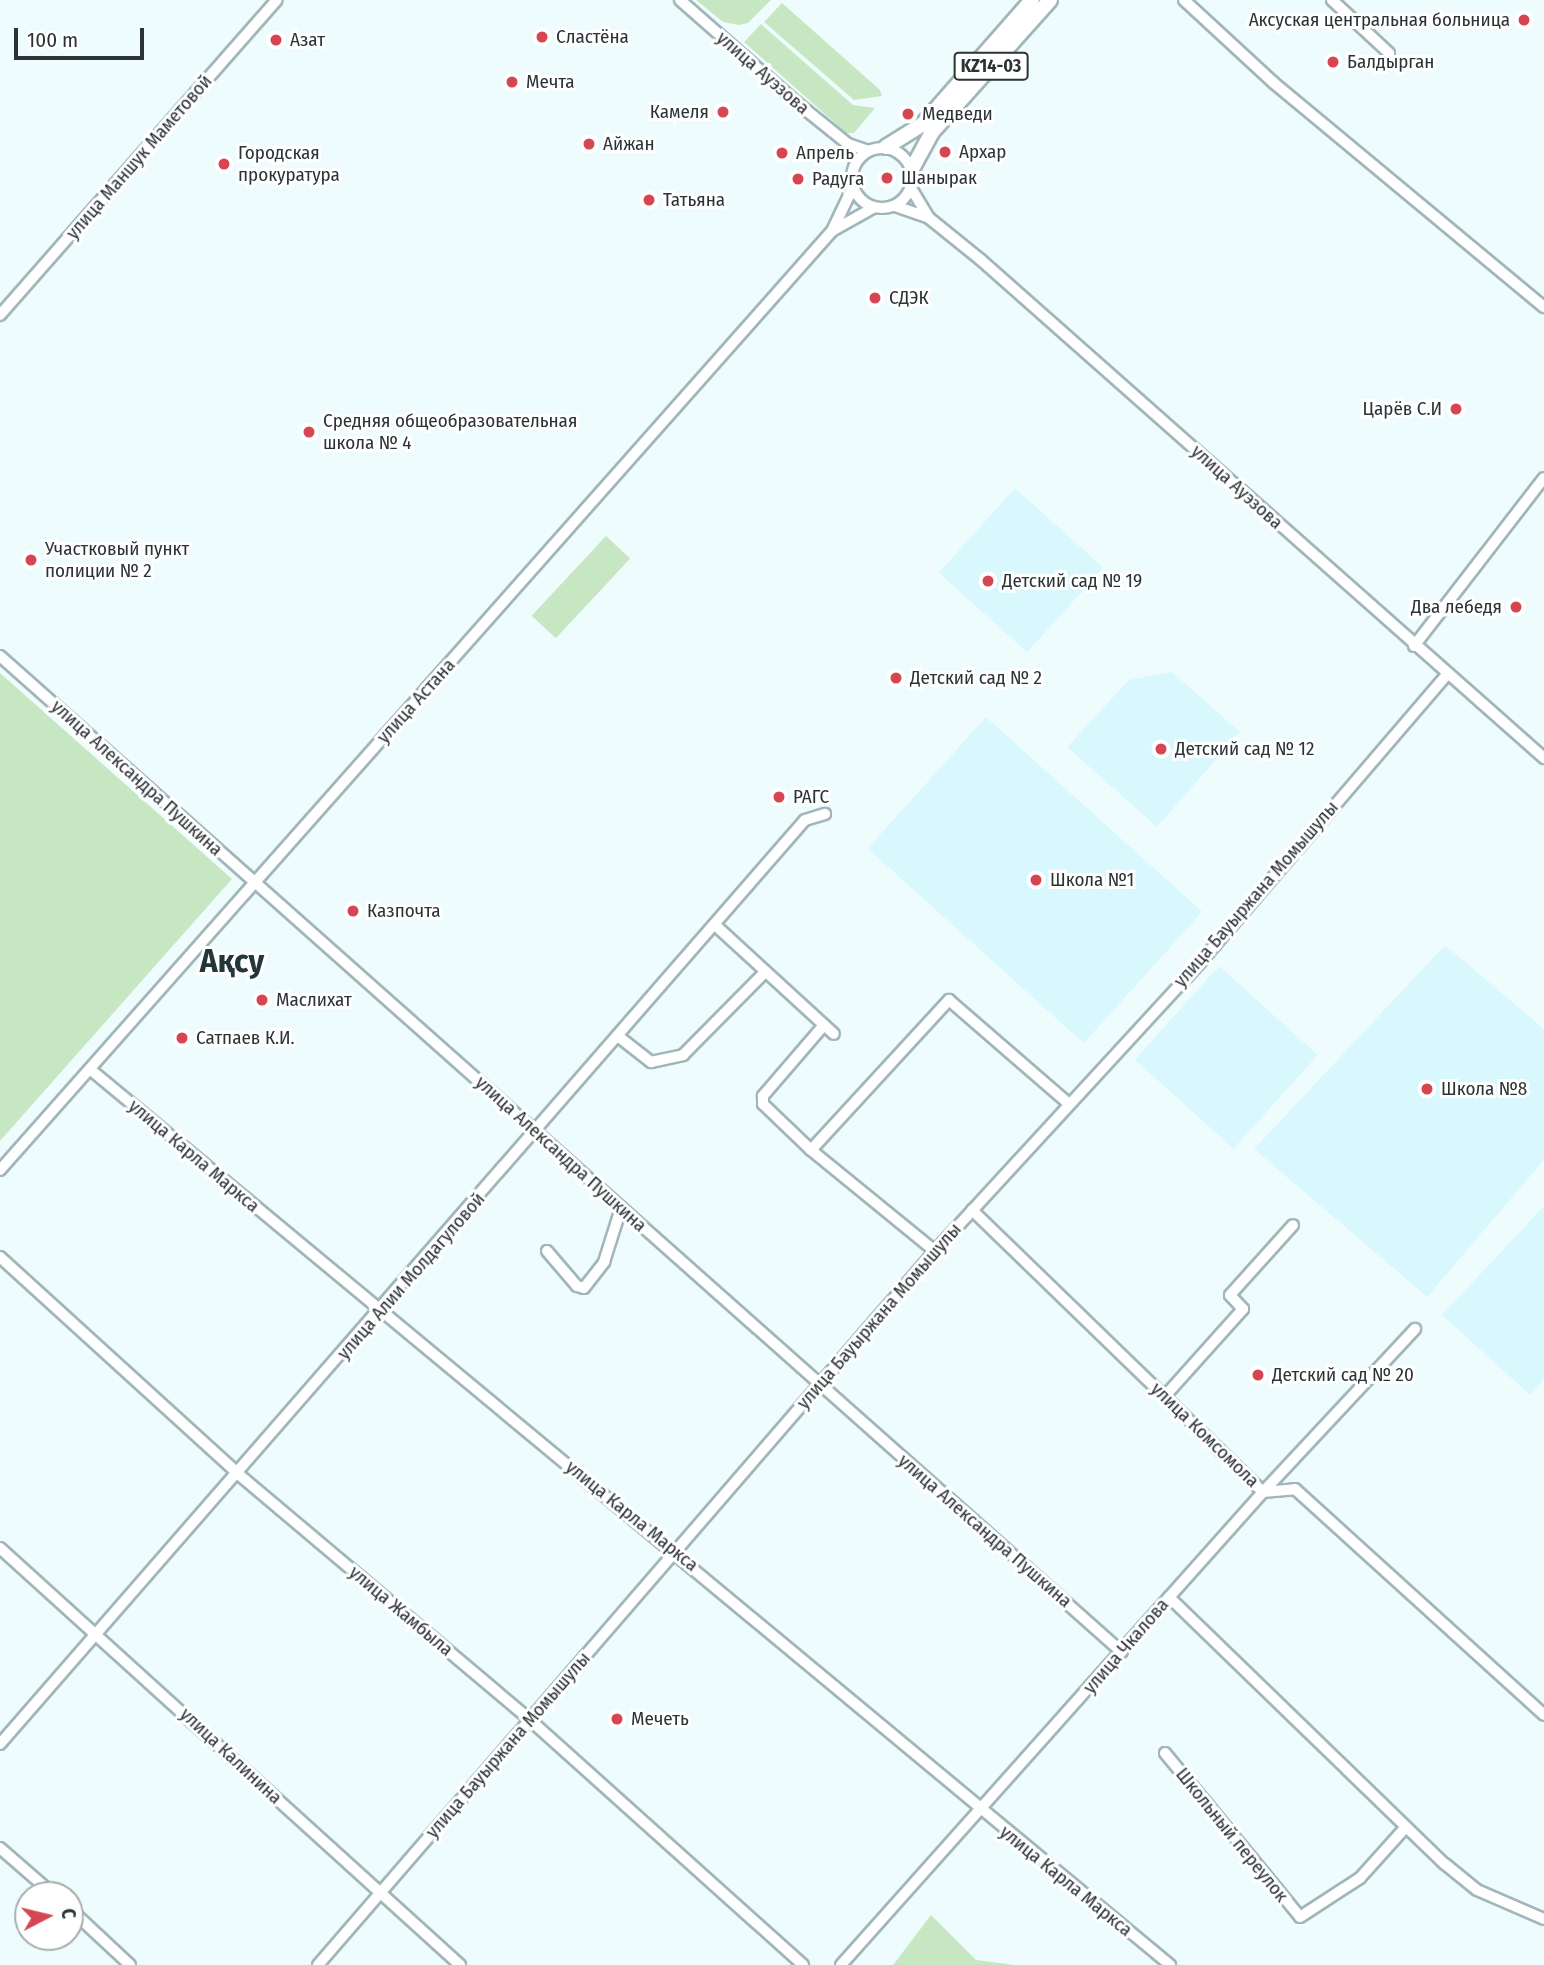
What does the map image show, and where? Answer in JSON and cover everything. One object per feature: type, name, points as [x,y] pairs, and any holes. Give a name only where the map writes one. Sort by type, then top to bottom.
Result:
[{"type":"main road","name":"KZ14-03","points":[[886,148],[923,124],[1032,0]]},
{"type":"main road","name":"KZ14-03","points":[[912,169],[932,132],[1050,0]]},
{"type":"street","name":"улица Маншук Маметовой","points":[[0,314],[277,0]]},
{"type":"street","name":"улица Ауэзова","points":[[680,0],[848,144]]},
{"type":"street","points":[[1184,0],[1274,83],[1544,307]]},
{"type":"street","points":[[1332,0],[1389,53]]},
{"type":"street","points":[[848,144],[868,151],[886,148],[902,155],[912,169],[911,188],[929,218]]},
{"type":"street","points":[[832,231],[853,187],[848,144]]},
{"type":"street","points":[[853,169],[868,151]]},
{"type":"street","points":[[853,187],[860,200],[873,208]]},
{"type":"street","points":[[895,206],[911,188]]},
{"type":"street","points":[[832,231],[873,208],[895,206],[929,218]]},
{"type":"street","name":"улица Ауэзова","points":[[929,218],[1544,758]]},
{"type":"street","name":"улица Астана","points":[[0,1170],[92,1070],[832,231]]},
{"type":"street","points":[[1414,646],[1544,478]]},
{"type":"street","name":"улица Александра Пушкина","points":[[0,656],[1122,1652]]},
{"type":"street","name":"улица Бауыржана Момышулы","points":[[318,1965],[529,1719],[677,1553],[934,1251],[1203,958],[1447,674]]},
{"type":"street","name":"улица Алии Молдагуловой","points":[[0,1744],[381,1312],[805,820],[825,814]]},
{"type":"street","points":[[715,925],[834,1034]]},
{"type":"street","points":[[619,1037],[651,1062],[683,1055],[765,972]]},
{"type":"street","points":[[811,1150],[949,1000],[1068,1103]]},
{"type":"street","points":[[824,1025],[763,1096],[763,1104],[811,1150],[934,1251]]},
{"type":"street","name":"улица Карла Маркса","points":[[92,1070],[381,1312],[677,1553],[979,1811],[1170,1965]]},
{"type":"street","points":[[547,1251],[577,1286],[584,1288],[604,1262],[621,1208]]},
{"type":"street","name":"улица Комсомола","points":[[972,1210],[1264,1492],[1295,1489],[1544,1715]]},
{"type":"street","points":[[1165,1396],[1243,1309],[1230,1295],[1293,1225]]},
{"type":"street","name":"улица Жамбыла","points":[[0,1257],[237,1473],[529,1719],[803,1965]]},
{"type":"street","name":"улица Чкалова","points":[[841,1965],[1169,1597],[1415,1329]]},
{"type":"street","name":"улица Калинина","points":[[0,1548],[97,1633],[460,1965]]},
{"type":"street","points":[[1169,1597],[1405,1828],[1477,1889],[1544,1919]]},
{"type":"street","name":"Школьный переулок","points":[[1165,1753],[1300,1917],[1360,1878],[1405,1828]]},
{"type":"street","points":[[0,1848],[38,1881]]},
{"type":"street","points":[[84,1922],[130,1965]]},
{"type":"shaded area","points":[[1015,488],[1103,568],[1027,652],[939,573]]},
{"type":"shaded area","points":[[1172,672],[1240,732],[1157,827],[1067,747],[1129,680]]},
{"type":"shaded area","name":"Школа №1","points":[[986,717],[1202,912],[1084,1043],[868,849]]},
{"type":"shaded area","name":"Школа №8","points":[[1445,945],[1544,1029],[1544,1160],[1427,1297],[1254,1149]]},
{"type":"shaded area","points":[[1219,966],[1318,1055],[1234,1149],[1135,1060]]},
{"type":"shaded area","points":[[1544,1206],[1544,1379],[1530,1395],[1442,1315]]},
{"type":"green space","points":[[696,0],[771,0],[748,23],[739,25],[723,22]]},
{"type":"green space","points":[[782,3],[880,90],[882,96],[854,100],[764,22]]},
{"type":"green space","points":[[761,24],[853,105],[875,108],[854,133],[846,133],[744,42]]},
{"type":"green space","points":[[606,536],[630,559],[556,638],[532,616]]},
{"type":"green space","points":[[0,673],[232,879],[0,1141]]},
{"type":"green space","points":[[931,1915],[976,1960],[1015,1965],[893,1965]]},
{"type":"place","name":"Аксуская центральная больница","points":[[1524,20]]},
{"type":"place","name":"Сластёна","points":[[542,37]]},
{"type":"place","name":"Азат","points":[[276,40]]},
{"type":"place","name":"Балдырган","points":[[1333,62]]},
{"type":"place","name":"Мечта","points":[[512,82]]},
{"type":"place","name":"Камеля","points":[[723,112]]},
{"type":"place","name":"Медведи","points":[[908,114]]},
{"type":"place","name":"Айжан","points":[[589,144]]},
{"type":"place","name":"Архар","points":[[945,152]]},
{"type":"place","name":"Апрель","points":[[782,153]]},
{"type":"place","name":"Городская прокуратура","points":[[224,164]]},
{"type":"place","name":"Шанырак","points":[[887,178]]},
{"type":"place","name":"Радуга","points":[[798,179]]},
{"type":"place","name":"Татьяна","points":[[649,200]]},
{"type":"place","name":"СДЭК","points":[[875,298]]},
{"type":"place","name":"Царёв С.И","points":[[1456,409]]},
{"type":"place","name":"Средняя общеобразовательная школа № 4","points":[[309,432]]},
{"type":"place","name":"Участковый пункт полиции № 2","points":[[31,560]]},
{"type":"place","name":"Детский сад № 19","points":[[988,581]]},
{"type":"place","name":"Два лебедя","points":[[1516,607]]},
{"type":"place","name":"Детский сад № 2","points":[[896,678]]},
{"type":"place","name":"Детский сад № 12","points":[[1161,749]]},
{"type":"place","name":"РАГС","points":[[779,797]]},
{"type":"place","name":"Школа №1","points":[[1036,880]]},
{"type":"place","name":"Казпочта","points":[[353,911]]},
{"type":"place","name":"Маслихат","points":[[262,1000]]},
{"type":"place","name":"Сатпаев К.И.","points":[[182,1038]]},
{"type":"place","name":"Школа №8","points":[[1427,1089]]},
{"type":"place","name":"Детский сад № 20","points":[[1258,1375]]},
{"type":"place","name":"Мечеть","points":[[617,1719]]},
{"type":"district","name":"Ақсу","points":[[232,962]]}]
